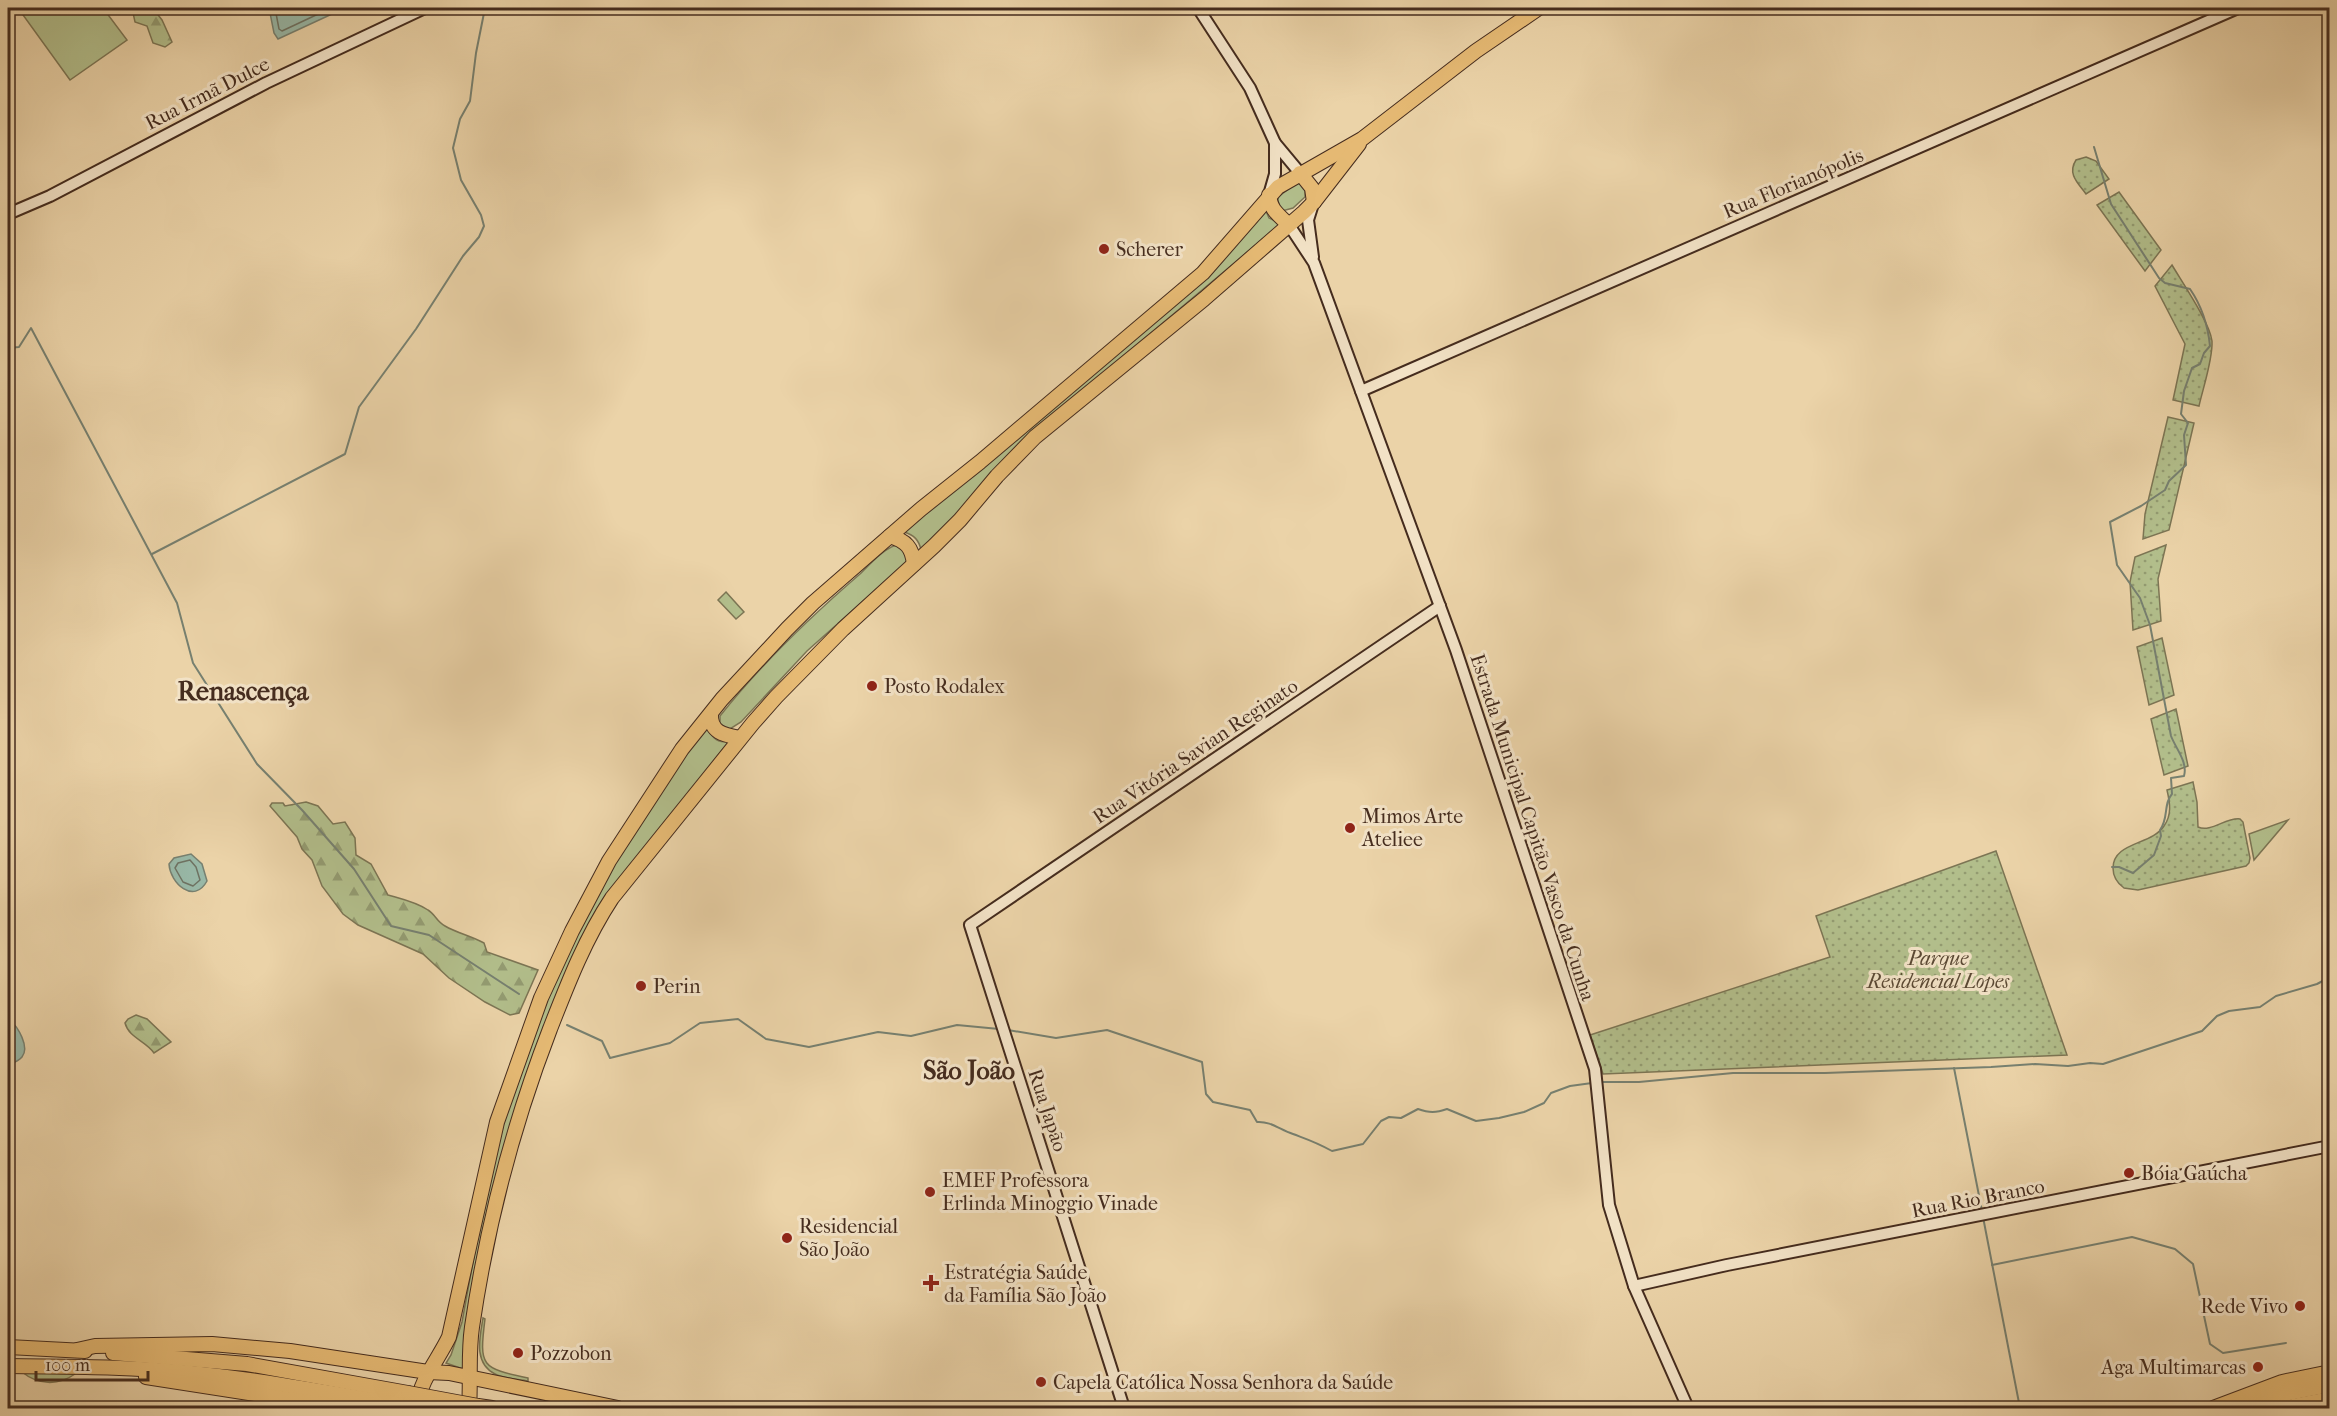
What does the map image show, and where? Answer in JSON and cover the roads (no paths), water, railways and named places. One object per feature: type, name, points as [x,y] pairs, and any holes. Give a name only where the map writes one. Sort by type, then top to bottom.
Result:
[{"type":"highway","points":[[412,1404],[418,1397],[428,1372],[438,1360],[449,1337],[497,1122],[541,998],[572,930],[609,861],[676,758],[711,714],[787,628],[890,536],[1203,273],[1269,195],[1300,173],[1362,140],[1476,51],[1539,8]]},
{"type":"highway","points":[[8,1366],[114,1367],[240,1378],[412,1404],[480,1408],[469,1378],[472,1328],[506,1160],[531,1077],[573,970],[595,923],[612,898],[740,738],[806,666],[960,520],[997,476],[1035,437],[1204,299],[1314,202],[1362,140]]},
{"type":"highway","points":[[1300,173],[1312,188],[1314,202]]},
{"type":"highway","points":[[1269,195],[1270,207],[1289,225]]},
{"type":"highway","points":[[890,536],[906,542],[911,550],[914,564]]},
{"type":"highway","points":[[711,714],[711,722],[720,734],[740,738]]},
{"type":"highway","points":[[77,1350],[95,1346],[212,1344],[290,1350],[428,1372],[449,1373],[618,1408]]},
{"type":"highway","points":[[8,1347],[77,1350],[247,1365],[412,1404]]},
{"type":"highway","points":[[114,1367],[134,1376],[346,1408]]},
{"type":"highway","points":[[2213,1408],[2282,1382],[2330,1372]]},
{"type":"highway","points":[[2218,1408],[2330,1385]]},
{"type":"highway","points":[[2282,1408],[2330,1399]]},
{"type":"street","name":"Rua Irmã Dulce","points":[[8,214],[50,196],[266,83],[425,8]]},
{"type":"street","points":[[1198,8],[1250,88],[1275,143],[1300,173]]},
{"type":"street","name":"Rua Florianópolis","points":[[1361,391],[2238,8]]},
{"type":"street","points":[[1269,195],[1275,174],[1275,143]]},
{"type":"street","name":"Estrada Municipal Capitão Vasco da Cunha","points":[[1314,202],[1308,220],[1314,263],[1440,606],[1595,1069],[1609,1204],[1634,1286],[1688,1408]]},
{"type":"street","name":"Estrada Municipal Capitão Vasco da Cunha","points":[[1289,225],[1314,263]]},
{"type":"street","name":"Rua Vitória Savian Reginato","points":[[970,925],[1440,606]]},
{"type":"street","name":"Rua Japão","points":[[970,925],[1124,1408]]},
{"type":"street","name":"Rua Rio Branco","points":[[1634,1286],[1727,1265],[2330,1146]]},
{"type":"water","points":[[269,8],[345,8],[278,39],[274,33]]},
{"type":"water","points":[[191,854],[202,864],[207,881],[202,888],[196,891],[184,889],[178,884],[170,871],[169,864],[174,858]]},
{"type":"water","points":[[10,1020],[19,1032],[25,1048],[21,1058],[8,1065],[8,1024]]},
{"type":"waterway","points":[[152,554],[345,454],[359,407],[416,329],[463,256],[479,237],[484,226],[481,215],[461,180],[453,148],[460,119],[470,101],[485,8]]},
{"type":"waterway","points":[[2094,147],[2111,204],[2159,278],[2165,283],[2190,289],[2203,316],[2210,346],[2204,353],[2200,364],[2192,368],[2184,391],[2181,414],[2188,423],[2184,435],[2186,465],[2169,481],[2165,490],[2110,522],[2117,565],[2140,598],[2150,625],[2171,736],[2183,761],[2185,771],[2184,776],[2171,778],[2172,794],[2154,855],[2133,873],[2119,867],[2112,867]]},
{"type":"waterway","points":[[8,348],[19,347],[31,328],[177,603],[193,663],[257,764],[302,810],[354,869],[391,926],[429,935],[519,994]]},
{"type":"waterway","points":[[1601,1082],[1639,1082],[1733,1073],[1825,1073],[2035,1064],[2068,1066],[2103,1064],[2202,1031],[2217,1016],[2229,1011],[2260,1007],[2276,996],[2317,984],[2330,977]]},
{"type":"waterway","points":[[567,1025],[602,1041],[610,1058],[670,1043],[700,1023],[738,1019],[766,1039],[809,1047],[878,1032],[911,1036],[957,1025],[999,1029]]},
{"type":"waterway","points":[[1008,1030],[1056,1038],[1107,1030],[1202,1062],[1206,1094],[1213,1102],[1250,1110],[1257,1122],[1271,1124],[1332,1151],[1363,1144],[1381,1121],[1389,1117],[1401,1118],[1418,1109],[1433,1112],[1447,1109],[1476,1121],[1499,1118],[1524,1112],[1544,1103],[1551,1093],[1570,1086],[1592,1083]]},
{"type":"waterway","points":[[1954,1068],[1982,1211]]},
{"type":"waterway","points":[[1983,1217],[2020,1408]]},
{"type":"waterway","points":[[1992,1265],[2132,1237],[2175,1249],[2193,1264],[2210,1344],[2223,1353],[2286,1343]]},
{"type":"place","name":"Scherer","points":[[1104,249]]},
{"type":"place","name":"Posto Rodalex","points":[[872,686]]},
{"type":"place","name":"Mimos Arte Ateliee","points":[[1350,828]]},
{"type":"place","name":"Perin","points":[[641,986]]},
{"type":"place","name":"Bóia Gaúcha","points":[[2129,1173]]},
{"type":"place","name":"EMEF Professora Erlinda Minoggio Vinade","points":[[930,1192]]},
{"type":"place","name":"Residencial São João","points":[[787,1238]]},
{"type":"place","name":"Estratégia Saúde da Família São João","points":[[931,1283]]},
{"type":"place","name":"Rede Vivo","points":[[2300,1306]]},
{"type":"place","name":"Pozzobon","points":[[518,1353]]},
{"type":"place","name":"Aga Multimarcas","points":[[2258,1367]]},
{"type":"place","name":"Capela Católica Nossa Senhora da Saúde","points":[[1041,1382]]},
{"type":"district","name":"Renascença","points":[[243,691]]},
{"type":"district","name":"São João","points":[[969,1070]]},
{"type":"park label","name":"Parque Residencial Lopes","points":[[1938,970]]}]
